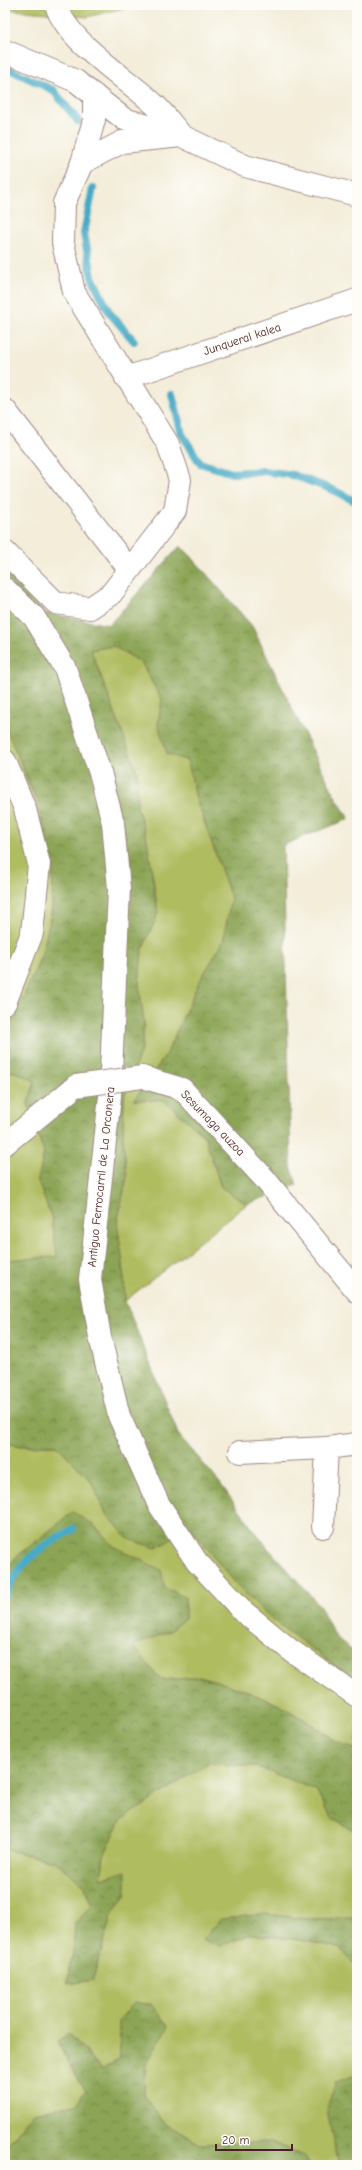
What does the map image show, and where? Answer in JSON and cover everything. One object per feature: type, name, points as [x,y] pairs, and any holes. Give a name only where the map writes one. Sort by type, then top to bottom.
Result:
[{"type":"street","points":[[56,5],[59,14],[79,40],[155,105],[182,136]]},
{"type":"street","points":[[5,51],[76,81],[124,119],[182,136],[244,166],[357,195]]},
{"type":"street","points":[[5,552],[56,604],[90,608],[111,594],[175,511],[180,480],[168,444],[74,292],[63,243],[64,203],[82,163],[94,120],[94,95]]},
{"type":"street","points":[[82,163],[122,142],[182,136]]},
{"type":"street","name":"Junqueral kalea","points":[[126,378],[357,300]]},
{"type":"street","points":[[5,410],[130,570]]},
{"type":"street","name":"Antiguo Ferrocarril de La Orconera","points":[[5,589],[34,617],[65,668],[101,776],[113,823],[119,889],[110,1096],[90,1279],[100,1337],[119,1416],[158,1503],[197,1562],[244,1612],[289,1649],[357,1696]]},
{"type":"street","points":[[5,761],[25,809],[39,864],[32,933],[5,1003]]},
{"type":"street","name":"Sesumaga auzoa","points":[[5,1144],[76,1086],[142,1077],[182,1088],[264,1178],[357,1291]]},
{"type":"street","points":[[240,1452],[327,1448],[357,1444]]},
{"type":"street","points":[[323,1527],[327,1448]]},
{"type":"green space","points":[[5,5],[136,5],[87,17],[5,9]]},
{"type":"green space","points":[[180,546],[189,554],[252,626],[334,794],[349,819],[283,845],[291,1166],[297,1185],[247,1204],[221,1187],[205,1137],[164,1100],[134,1100],[166,1055],[199,982],[223,942],[231,898],[196,798],[188,761],[167,754],[158,724],[162,700],[141,662],[113,646],[91,650],[137,772],[137,807],[147,839],[158,913],[142,950],[139,985],[144,1023],[142,1048],[124,1096],[123,1137],[127,1177],[117,1223],[123,1265],[125,1301],[178,1434],[219,1482],[267,1547],[320,1606],[335,1636],[357,1655],[357,1682],[273,1620],[237,1585],[191,1528],[156,1548],[128,1539],[106,1513],[91,1481],[57,1445],[22,1446],[5,1443],[5,1260],[57,1257],[52,1219],[38,1181],[44,1153],[28,1103],[35,1081],[13,1071],[5,1076],[5,1029],[19,1006],[42,956],[52,910],[53,863],[37,801],[5,726],[5,567],[46,613],[109,625]]},
{"type":"green space","points":[[113,646],[141,662],[162,700],[158,724],[188,761],[196,798],[232,898],[223,942],[199,982],[166,1055],[134,1100],[164,1100],[205,1137],[221,1187],[247,1204],[125,1301],[123,1265],[117,1223],[127,1177],[123,1137],[124,1096],[142,1048],[144,1023],[139,985],[142,950],[158,913],[147,839],[137,807],[137,772],[91,650]]},
{"type":"green space","points":[[5,726],[26,776],[44,827],[53,862],[53,871],[52,905],[45,942],[32,978],[5,1029]]},
{"type":"green space","points":[[13,1071],[36,1081],[28,1103],[44,1153],[38,1181],[52,1219],[57,1257],[5,1260],[5,1076]]},
{"type":"green space","points":[[5,1443],[22,1446],[57,1445],[91,1481],[106,1513],[156,1548],[191,1528],[237,1585],[273,1620],[357,1682],[357,1750],[335,1741],[307,1721],[277,1704],[241,1689],[203,1677],[161,1680],[132,1646],[170,1631],[185,1618],[185,1597],[165,1588],[137,1558],[113,1546],[94,1525],[15,1558],[5,1573]]},
{"type":"green space","points":[[73,1512],[94,1525],[113,1546],[161,1570],[165,1588],[185,1597],[185,1618],[170,1631],[133,1646],[161,1680],[203,1677],[241,1689],[277,1704],[307,1721],[335,1741],[357,1750],[357,1832],[331,1817],[316,1790],[255,1766],[208,1763],[121,1820],[104,1855],[101,1879],[126,1871],[126,1893],[111,1916],[93,1980],[67,1984],[73,1953],[75,1923],[92,1906],[84,1885],[56,1862],[5,1849],[5,1573],[15,1558]]},
{"type":"green space","points":[[207,1763],[255,1766],[316,1790],[331,1817],[357,1832],[357,1918],[306,1919],[266,1914],[220,1946],[251,1934],[293,1939],[339,1947],[357,1967],[357,2074],[336,2081],[336,2156],[342,2165],[309,2165],[305,2157],[272,2142],[200,2144],[164,2123],[144,2094],[145,2067],[155,2047],[119,2020],[120,2058],[102,2071],[69,2033],[58,2041],[70,2067],[86,2091],[75,2105],[34,2112],[11,2141],[5,2146],[5,1849],[56,1862],[84,1885],[92,1906],[75,1923],[73,1953],[67,1984],[93,1980],[111,1916],[126,1893],[101,1879],[104,1855],[121,1820]]},
{"type":"green space","points":[[266,1914],[306,1919],[357,1918],[357,1967],[339,1947],[251,1934],[220,1946],[202,1940],[221,1919]]},
{"type":"green space","points":[[134,2003],[152,2004],[168,2026],[145,2067],[144,2094],[164,2123],[200,2144],[272,2142],[305,2157],[309,2165],[5,2165],[5,2147],[34,2112],[75,2105],[86,2091],[70,2067],[58,2041],[68,2033],[102,2070],[120,2058],[119,2020]]},
{"type":"green space","points":[[357,2074],[357,2165],[342,2165],[336,2156],[327,2109],[336,2081]]},
{"type":"waterway","points":[[5,69],[11,70],[53,90],[78,121]]},
{"type":"waterway","points":[[93,188],[84,233],[92,277],[109,312],[134,341]]},
{"type":"waterway","points":[[172,394],[182,434],[200,463],[232,473],[264,471],[293,475],[331,489],[357,502]]},
{"type":"waterway","points":[[5,1594],[18,1572],[33,1555],[73,1529]]}]
